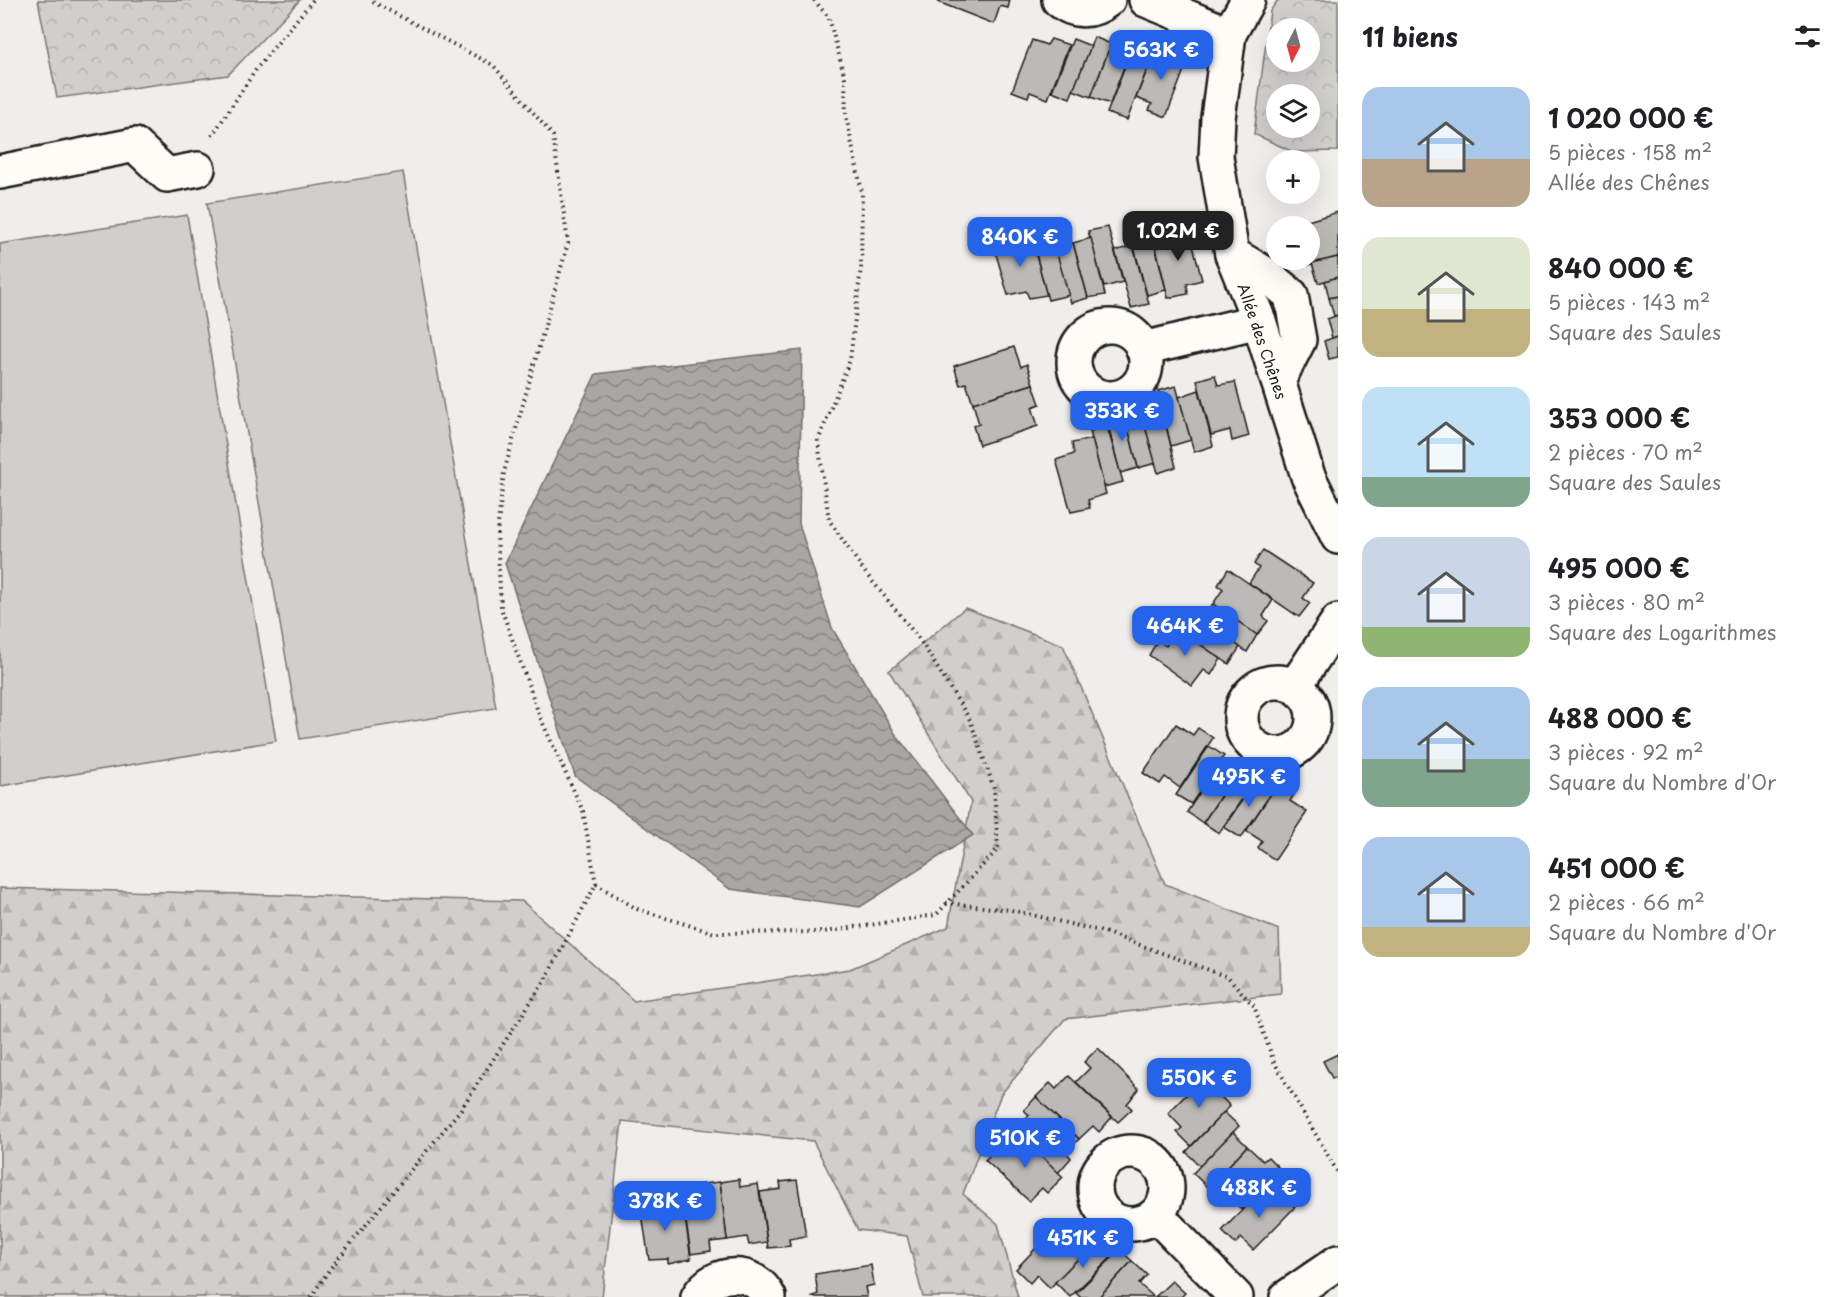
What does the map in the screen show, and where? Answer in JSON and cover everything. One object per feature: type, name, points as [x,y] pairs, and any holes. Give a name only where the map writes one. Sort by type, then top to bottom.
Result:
[{"type":"street","points":[[1059,0],[1080,10],[1092,9],[1108,0]]},
{"type":"street","points":[[1146,0],[1228,34]]},
{"type":"street","name":"Allée des Chênes","points":[[1248,0],[1228,34],[1216,157],[1232,254],[1259,321],[1308,476],[1338,537]]},
{"type":"street","points":[[0,172],[135,145],[167,175],[198,169]]},
{"type":"street","points":[[1232,254],[1264,273],[1291,295],[1299,340],[1278,381]]},
{"type":"street","points":[[1143,349],[1259,321]]},
{"type":"street","points":[[1295,686],[1338,621]]},
{"type":"street","points":[[1156,1215],[1236,1297]]},
{"type":"street","points":[[1287,1297],[1338,1262]]},
{"type":"street","points":[[698,1297],[708,1284],[732,1275],[745,1276],[757,1282],[769,1297]]},
{"type":"path","points":[[198,169],[210,140],[257,68],[313,0]]},
{"type":"path","points":[[311,1297],[329,1270],[461,1109],[545,980],[596,885],[583,811],[540,717],[501,608],[497,533],[504,472],[568,243],[553,136],[493,65],[369,0]]},
{"type":"path","points":[[596,885],[637,909],[714,933],[824,932],[936,915],[998,849],[994,788],[964,710],[920,640],[864,571],[829,520],[818,441],[850,360],[861,268],[862,192],[846,116],[845,78],[829,18],[814,0]]},
{"type":"path","points":[[946,903],[1011,910],[1104,932],[1228,977],[1254,1006],[1274,1062],[1338,1173]]},
{"type":"green space","points":[[38,0],[300,0],[228,75],[57,98]]},
{"type":"green space","points":[[1278,0],[1338,0],[1338,151],[1289,150],[1254,134],[1266,42],[1266,72],[1320,72],[1320,18],[1269,18],[1270,11]]},
{"type":"green space","points":[[403,172],[496,708],[300,739],[207,203]]},
{"type":"green space","points":[[187,215],[276,741],[0,786],[0,244]]},
{"type":"green space","points":[[965,608],[1063,645],[1165,884],[1279,930],[1281,994],[1065,1019],[1001,1094],[963,1194],[998,1224],[1018,1297],[923,1297],[907,1236],[858,1230],[813,1141],[622,1121],[602,1297],[0,1297],[0,888],[522,901],[634,1001],[850,969],[948,927],[971,802],[889,671]]},
{"type":"water","points":[[802,350],[799,524],[832,628],[896,735],[973,835],[860,907],[730,889],[575,776],[505,563],[596,374]]},
{"type":"building","points":[[939,0],[1010,0],[1008,8],[1000,6],[994,24],[938,2]]},
{"type":"building","points":[[1094,37],[1111,44],[1091,97],[1073,90]]},
{"type":"building","points":[[1051,39],[1069,45],[1048,99],[1030,92],[1028,97],[1012,91],[1032,40],[1047,45]]},
{"type":"building","points":[[1073,39],[1091,46],[1070,98],[1052,91]]},
{"type":"building","points":[[1111,44],[1130,51],[1110,104],[1091,97]]},
{"type":"building","points":[[1157,45],[1172,51],[1170,58],[1186,65],[1166,117],[1149,110],[1152,104],[1136,98]]},
{"type":"building","points":[[1128,59],[1148,67],[1127,120],[1107,113]]},
{"type":"building","points":[[1338,212],[1338,257],[1320,262],[1320,217]]},
{"type":"building","points":[[1188,226],[1202,280],[1187,284],[1188,294],[1168,298],[1154,239],[1172,235],[1171,230]]},
{"type":"building","points":[[1108,227],[1123,282],[1104,287],[1088,231]]},
{"type":"building","points":[[1152,234],[1166,290],[1147,295],[1132,240]]},
{"type":"building","points":[[1091,238],[1105,295],[1088,298],[1073,243]]},
{"type":"building","points":[[1012,239],[1014,245],[1032,240],[1047,295],[1029,298],[1026,291],[1008,295],[993,244]]},
{"type":"building","points":[[1054,241],[1070,295],[1048,300],[1034,246]]},
{"type":"building","points":[[1073,243],[1088,298],[1071,303],[1055,247]]},
{"type":"building","points":[[1133,246],[1149,304],[1131,308],[1115,251]]},
{"type":"building","points":[[1338,257],[1338,277],[1318,283],[1314,270],[1320,270],[1320,261]]},
{"type":"building","points":[[1338,277],[1338,296],[1329,298],[1325,281]]},
{"type":"building","points":[[1338,296],[1338,315],[1334,316],[1329,298]]},
{"type":"building","points":[[1338,315],[1338,336],[1332,338],[1327,319]]},
{"type":"building","points":[[1338,336],[1338,357],[1329,359],[1324,341]]},
{"type":"building","points":[[1014,347],[1021,367],[1027,364],[1033,384],[973,403],[966,383],[960,385],[954,366]]},
{"type":"building","points":[[1215,375],[1218,385],[1235,382],[1249,436],[1232,441],[1230,430],[1211,435],[1197,380]]},
{"type":"building","points":[[1033,384],[1040,404],[1032,407],[1038,426],[979,445],[973,426],[979,424],[973,403]]},
{"type":"building","points":[[1176,386],[1191,440],[1171,446],[1158,391]]},
{"type":"building","points":[[1199,390],[1213,446],[1194,452],[1179,397]]},
{"type":"building","points":[[1140,408],[1156,463],[1138,468],[1124,412]]},
{"type":"building","points":[[1162,410],[1176,467],[1158,473],[1142,415]]},
{"type":"building","points":[[1124,412],[1138,468],[1120,473],[1106,417]]},
{"type":"building","points":[[1107,426],[1123,482],[1104,487],[1090,431]]},
{"type":"building","points":[[1092,439],[1106,494],[1088,500],[1090,508],[1071,512],[1056,460],[1074,454],[1072,443]]},
{"type":"building","points":[[1263,550],[1313,583],[1303,598],[1310,603],[1299,617],[1249,583],[1259,568],[1254,564]]},
{"type":"building","points":[[1228,569],[1273,600],[1263,616],[1268,621],[1257,635],[1213,604],[1223,589],[1218,585]]},
{"type":"building","points":[[1213,604],[1257,635],[1247,652],[1200,620]]},
{"type":"building","points":[[1195,617],[1240,647],[1229,664],[1183,633]]},
{"type":"building","points":[[1178,629],[1221,659],[1211,675],[1204,670],[1192,686],[1149,655],[1158,640],[1166,646]]},
{"type":"building","points":[[1176,724],[1193,735],[1198,728],[1213,738],[1180,788],[1165,777],[1160,784],[1143,773]]},
{"type":"building","points":[[1209,746],[1224,756],[1191,804],[1176,795]]},
{"type":"building","points":[[1220,762],[1236,773],[1203,823],[1187,812]]},
{"type":"building","points":[[1236,773],[1253,783],[1219,833],[1203,823]]},
{"type":"building","points":[[1257,778],[1274,789],[1241,838],[1224,827]]},
{"type":"building","points":[[1279,782],[1295,793],[1290,801],[1307,812],[1275,860],[1258,848],[1262,841],[1246,831]]},
{"type":"building","points":[[1098,1048],[1139,1089],[1127,1104],[1132,1109],[1118,1122],[1076,1082],[1090,1068],[1084,1062]]},
{"type":"building","points":[[1338,1054],[1338,1077],[1332,1078],[1323,1061]]},
{"type":"building","points":[[1208,1073],[1223,1087],[1217,1093],[1230,1106],[1191,1146],[1177,1132],[1182,1128],[1168,1113]]},
{"type":"building","points":[[1069,1076],[1112,1117],[1099,1132],[1093,1126],[1079,1139],[1036,1097],[1050,1083],[1056,1089]]},
{"type":"building","points":[[1036,1097],[1079,1139],[1066,1152],[1071,1158],[1058,1173],[1016,1130],[1029,1115],[1024,1110]]},
{"type":"building","points":[[1224,1112],[1239,1126],[1200,1166],[1186,1152]]},
{"type":"building","points":[[1233,1132],[1247,1146],[1208,1188],[1193,1173]]},
{"type":"building","points":[[1022,1137],[1063,1177],[1047,1193],[1042,1188],[1029,1201],[985,1160],[998,1147],[1005,1153]]},
{"type":"building","points":[[1247,1146],[1263,1161],[1268,1157],[1281,1170],[1242,1210],[1228,1196],[1222,1202],[1208,1188]]},
{"type":"building","points":[[739,1179],[740,1187],[758,1184],[767,1242],[749,1245],[747,1237],[727,1240],[720,1182]]},
{"type":"building","points":[[797,1180],[806,1236],[789,1239],[790,1246],[768,1248],[760,1192],[781,1189],[780,1182]]},
{"type":"building","points":[[720,1182],[727,1240],[710,1242],[711,1251],[691,1254],[682,1196],[702,1192],[702,1184]]},
{"type":"building","points":[[1265,1186],[1278,1200],[1284,1195],[1295,1207],[1253,1250],[1241,1238],[1235,1244],[1222,1231]]},
{"type":"building","points":[[659,1199],[661,1207],[683,1204],[691,1259],[668,1264],[668,1259],[649,1260],[640,1201]]},
{"type":"building","points":[[1057,1226],[1071,1241],[1078,1234],[1090,1247],[1050,1288],[1037,1275],[1030,1283],[1016,1269]]},
{"type":"building","points":[[1096,1241],[1112,1257],[1070,1297],[1055,1282]]},
{"type":"building","points":[[1120,1250],[1132,1261],[1099,1297],[1080,1297],[1076,1293]]},
{"type":"building","points":[[1132,1261],[1147,1275],[1139,1284],[1154,1297],[1099,1297]]},
{"type":"building","points":[[871,1265],[874,1285],[865,1287],[867,1297],[811,1297],[818,1294],[815,1274]]},
{"type":"building","points":[[1172,1281],[1185,1293],[1181,1297],[1155,1297]]}]
